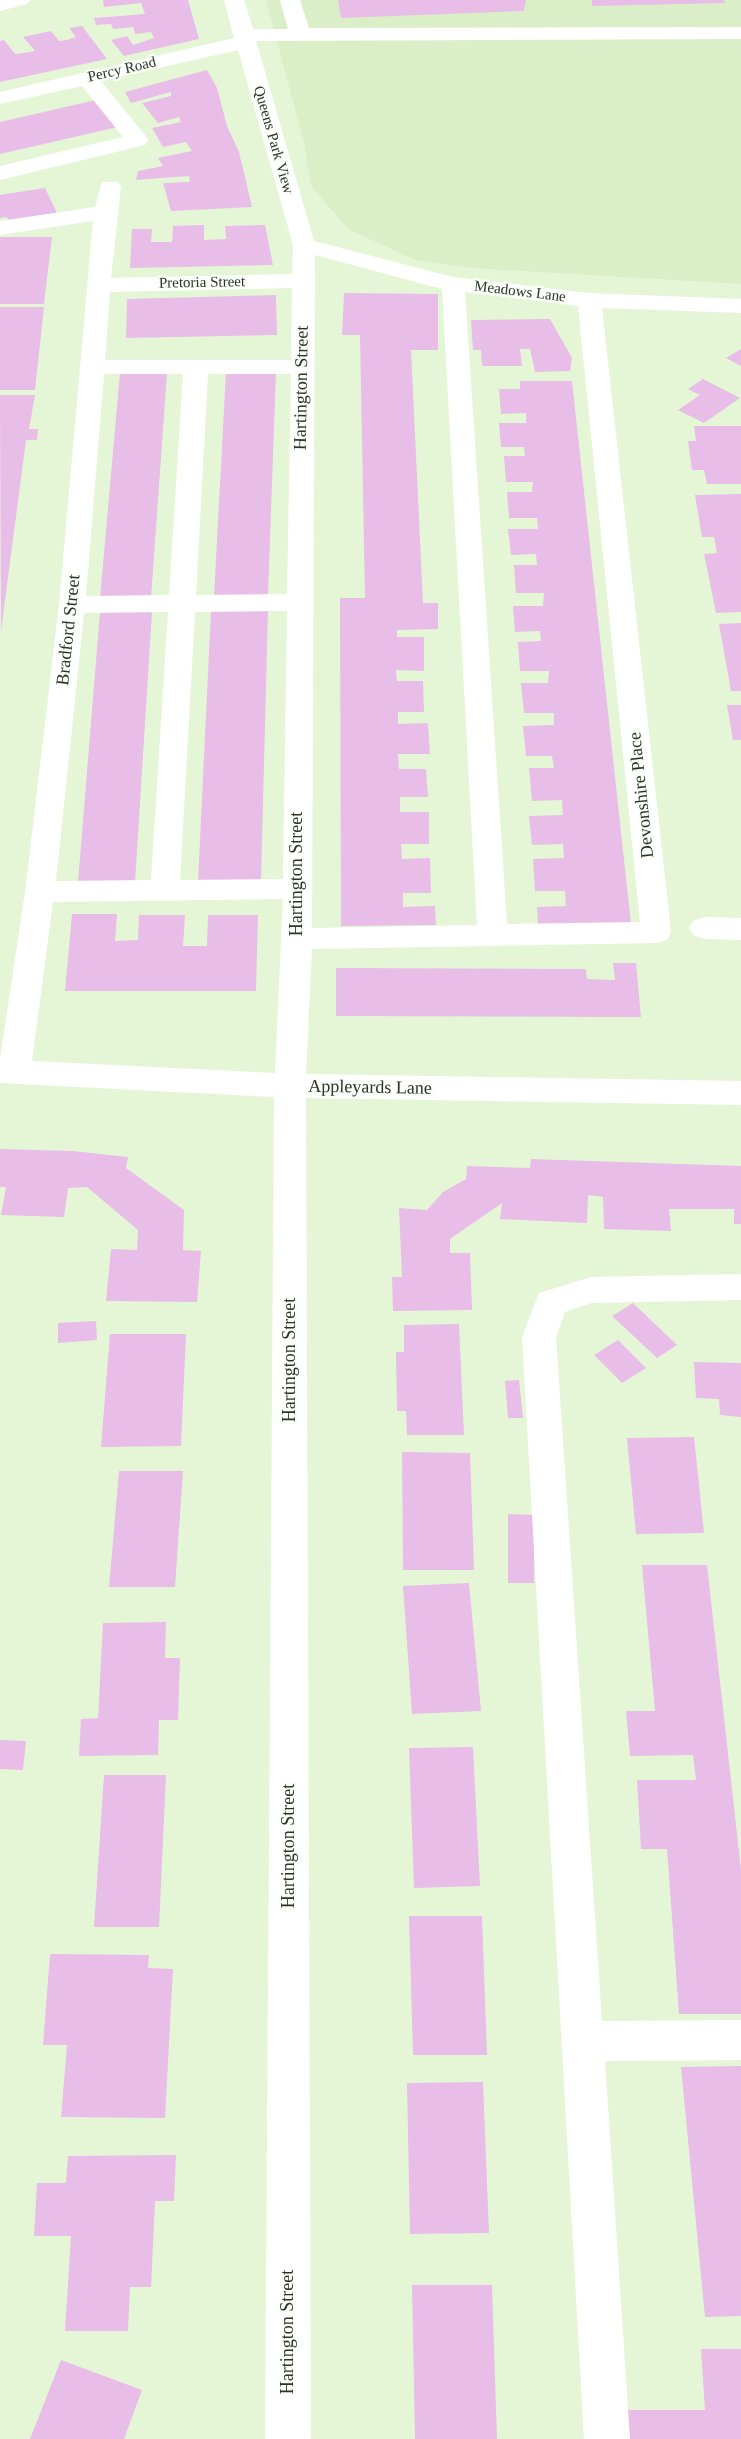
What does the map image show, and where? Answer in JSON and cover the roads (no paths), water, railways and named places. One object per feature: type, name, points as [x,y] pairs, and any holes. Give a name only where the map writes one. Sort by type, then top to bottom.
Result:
[{"type":"street","points":[[0,5],[20,0]]},
{"type":"street","name":"Queens Park View","points":[[234,0],[304,245],[304,281]]},
{"type":"street","points":[[291,0],[300,34]]},
{"type":"street","name":"Percy Road","points":[[0,98],[244,38],[300,34],[741,33]]},
{"type":"street","points":[[0,173],[137,140],[87,78]]},
{"type":"street","name":"Bradford Street","points":[[0,228],[107,200],[90,367],[72,604],[40,892],[8,1071]]},
{"type":"street","name":"Meadows Lane","points":[[304,245],[418,278],[453,284],[589,300],[741,306]]},
{"type":"street","name":"Pretoria Street","points":[[99,285],[304,281]]},
{"type":"street","name":"Hartington Street","points":[[285,2433],[291,1086],[297,939],[304,281]]},
{"type":"street","points":[[453,284],[493,937]]},
{"type":"street","name":"Devonshire Place","points":[[297,939],[493,937],[656,932],[589,300]]},
{"type":"street","points":[[90,367],[303,367]]},
{"type":"street","points":[[165,890],[196,367]]},
{"type":"street","points":[[72,604],[299,602]]},
{"type":"street","points":[[40,892],[296,889]]},
{"type":"street","points":[[704,928],[741,929]]},
{"type":"street","name":"Appleyards Lane","points":[[8,1071],[291,1086],[741,1093]]},
{"type":"street","points":[[607,2439],[539,1337],[551,1303],[591,1290],[741,1287]]},
{"type":"street","points":[[582,2041],[741,2040]]}]
